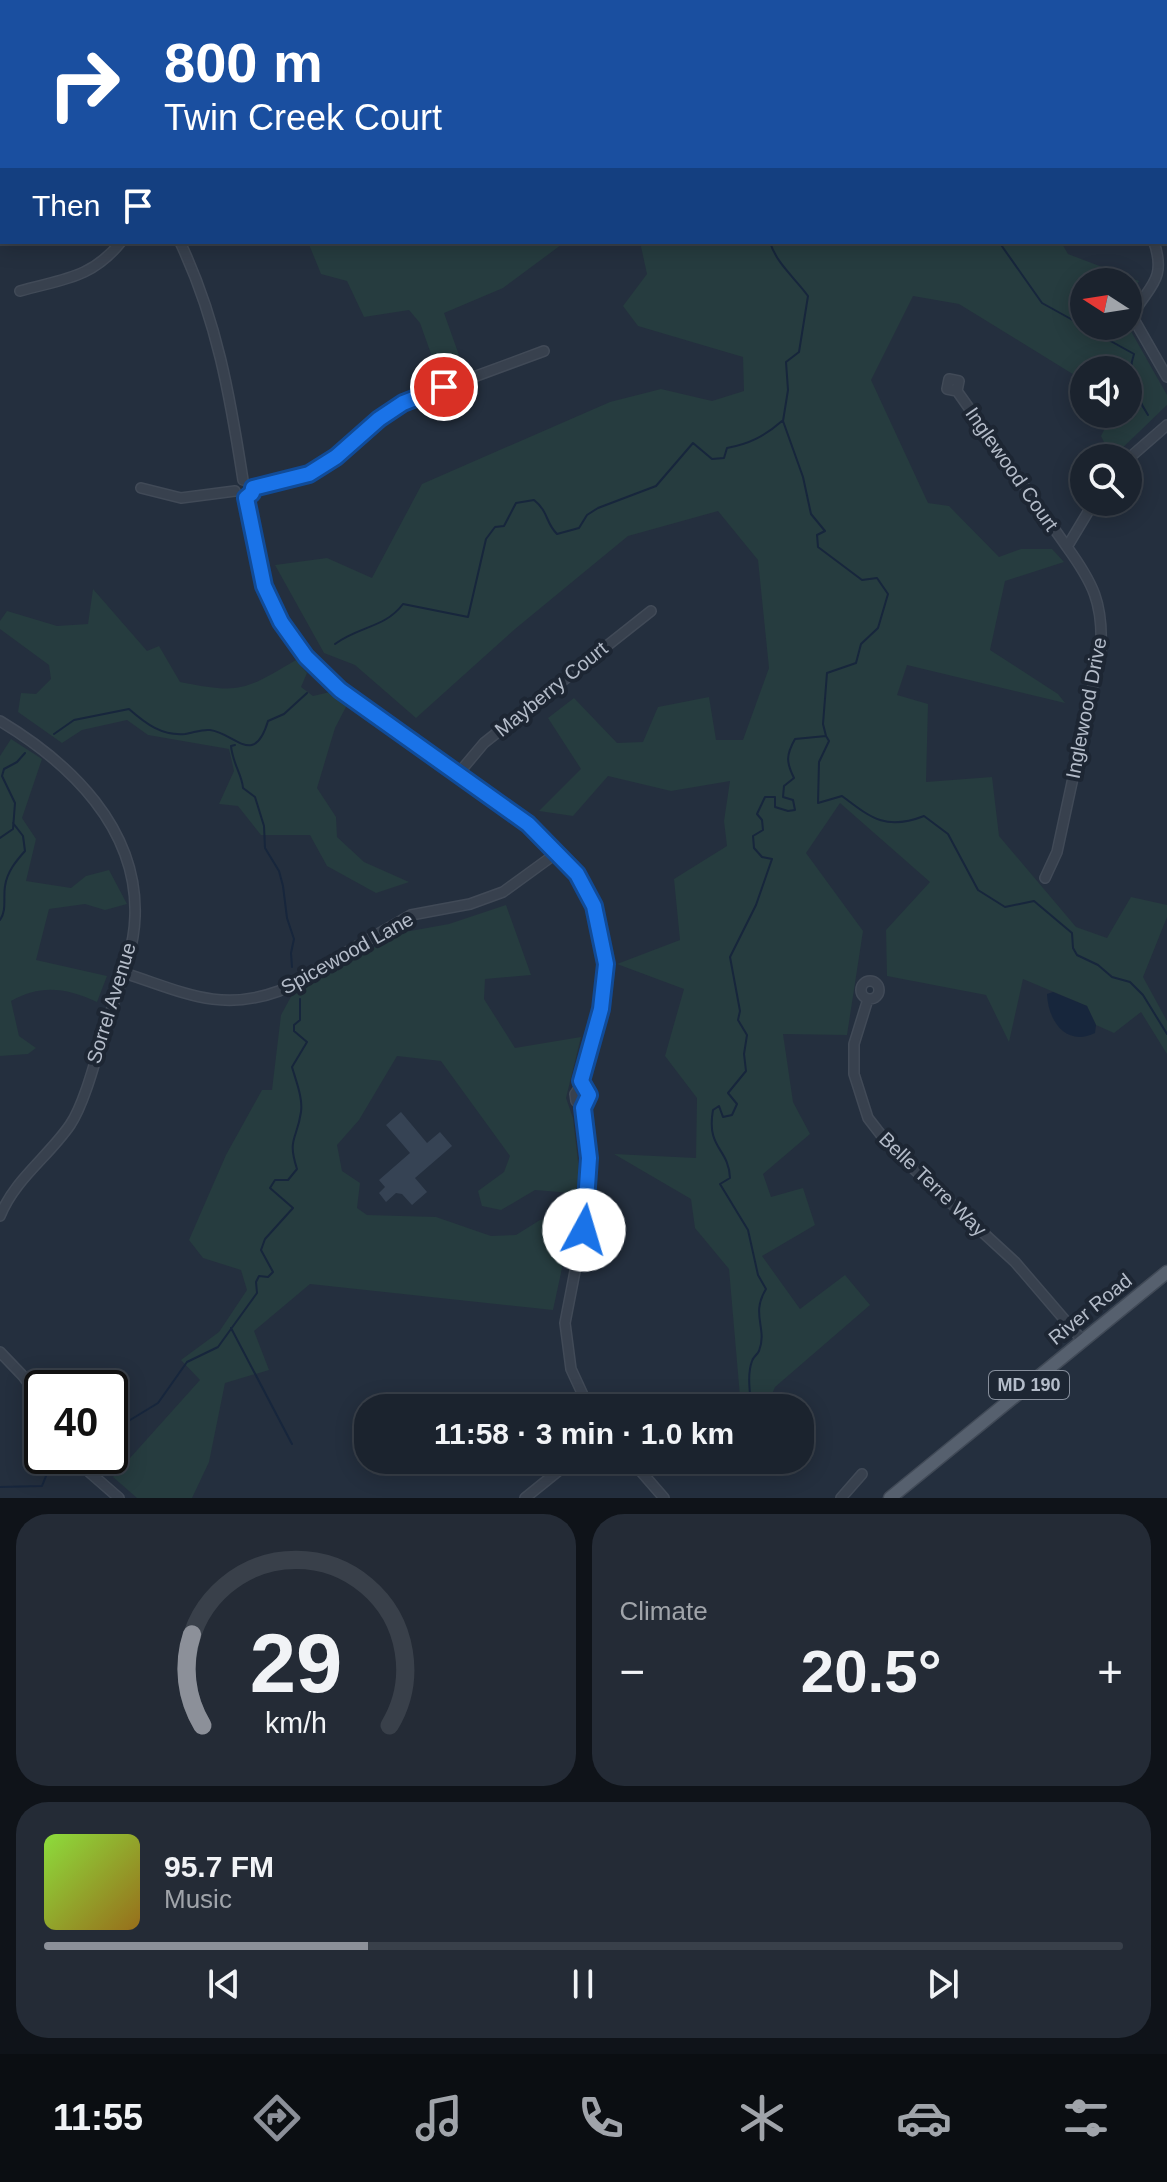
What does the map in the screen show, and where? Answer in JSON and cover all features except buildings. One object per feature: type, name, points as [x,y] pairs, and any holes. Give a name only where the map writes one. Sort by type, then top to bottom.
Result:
[{"type":"main road","name":"River Road","points":[[890,1498],[1167,1272]]},
{"type":"street","points":[[20,291],[91,271],[119,244]]},
{"type":"street","points":[[181,244],[216,334],[225,368],[243,480]]},
{"type":"street","points":[[1154,244],[1160,271],[1155,286],[1132,316],[1167,377]]},
{"type":"street","points":[[253,488],[309,474],[336,457],[379,419],[403,403],[544,351]]},
{"type":"street","name":"Inglewood Court","points":[[957,391],[1067,547]]},
{"type":"street","points":[[1142,447],[1167,425]]},
{"type":"street","points":[[235,491],[237,483],[243,480],[250,482],[252,493],[246,498]]},
{"type":"street","points":[[141,488],[181,498],[235,491]]},
{"type":"street","points":[[235,491],[246,498]]},
{"type":"street","points":[[246,498],[264,586],[281,622],[306,657],[340,690],[528,824],[577,874],[592,899],[602,931],[606,964],[601,1009],[575,1099],[583,1108],[589,1158],[588,1204],[565,1323],[571,1369],[583,1394]]},
{"type":"street","points":[[1067,547],[1086,516]]},
{"type":"street","name":"Inglewood Drive","points":[[1045,878],[1057,852],[1101,648],[1102,623],[1095,589],[1067,547]]},
{"type":"street","name":"Mayberry Court","points":[[458,774],[484,743],[651,611]]},
{"type":"street","name":"Sorrel Avenue","points":[[0,721],[63,764],[91,795],[116,831],[134,889],[135,917],[124,973],[72,1123],[13,1190],[0,1216]]},
{"type":"street","name":"Spicewood Lane","points":[[124,973],[214,1001],[255,1000],[279,991],[411,915],[470,904],[503,892],[558,852]]},
{"type":"street","name":"Belle Terre Way","points":[[868,999],[854,1044],[854,1074],[868,1118],[892,1149],[1015,1262],[1082,1340]]},
{"type":"street","points":[[0,1352],[24,1377]]},
{"type":"street","points":[[91,1474],[119,1498]]},
{"type":"street","points":[[525,1498],[555,1474]]},
{"type":"street","points":[[643,1474],[664,1498]]},
{"type":"street","points":[[841,1498],[862,1474]]},
{"type":"green space","points":[[309,244],[562,244],[503,288],[444,313],[460,358],[435,365],[420,323],[409,310],[364,317],[347,281],[321,274]]},
{"type":"green space","points":[[640,244],[1062,244],[1068,254],[1105,268],[1070,268],[1070,340],[1136,340],[1167,395],[1167,405],[1127,444],[1105,444],[1101,436],[1105,428],[1142,428],[1142,356],[1070,356],[1070,372],[959,304],[913,296],[871,380],[928,503],[949,506],[999,557],[1021,549],[1052,549],[1064,562],[1005,581],[990,650],[1058,694],[1065,703],[907,665],[897,695],[928,704],[926,782],[992,777],[999,836],[1076,927],[1107,938],[1131,897],[1167,905],[1167,917],[1143,977],[1167,1021],[1167,1054],[1141,1012],[1114,1033],[1096,1025],[1087,1006],[1023,979],[1009,1042],[986,995],[887,976],[886,930],[930,882],[840,803],[806,853],[863,931],[847,1035],[783,1034],[793,1102],[810,1134],[763,1174],[771,1197],[803,1188],[815,1225],[762,1256],[800,1309],[845,1275],[870,1305],[775,1387],[772,1394],[740,1394],[729,1269],[695,1228],[691,1199],[614,1154],[696,1158],[697,1098],[665,1056],[684,989],[617,964],[680,940],[674,879],[727,846],[724,821],[730,781],[671,791],[608,776],[573,816],[539,811],[581,769],[548,718],[574,698],[617,743],[643,742],[658,707],[709,697],[716,740],[743,740],[769,668],[758,560],[718,511],[628,536],[515,629],[416,718],[355,665],[324,653],[275,565],[327,558],[372,578],[422,484],[610,402],[661,389],[712,401],[744,391],[743,357],[638,326],[623,306],[647,274]]},
{"type":"green space","points":[[93,589],[147,651],[159,646],[180,682],[216,688],[241,687],[296,660],[307,673],[301,687],[313,696],[330,692],[347,705],[335,728],[317,788],[336,817],[337,837],[364,862],[409,882],[376,893],[327,866],[310,835],[261,835],[238,806],[219,804],[234,771],[229,749],[148,735],[127,720],[82,730],[62,743],[18,712],[21,693],[36,694],[51,679],[49,665],[0,629],[0,621],[7,611],[57,626],[88,624]]},
{"type":"green space","points":[[11,739],[42,759],[22,818],[36,839],[26,881],[71,888],[86,876],[109,870],[127,904],[105,910],[85,904],[49,909],[36,960],[107,976],[97,1002],[54,990],[33,992],[11,1001],[19,1036],[36,1048],[28,1054],[0,1056],[0,756]]},
{"type":"green space","points":[[506,905],[531,975],[485,979],[484,999],[515,1048],[581,1037],[566,1098],[573,1118],[581,1187],[571,1193],[535,1190],[501,1210],[482,1206],[478,1191],[504,1172],[510,1156],[441,1061],[397,1056],[359,1120],[337,1145],[342,1171],[360,1183],[357,1208],[367,1215],[436,1217],[491,1236],[516,1235],[540,1220],[573,1217],[553,1310],[310,1284],[254,1331],[269,1370],[225,1383],[209,1462],[192,1498],[137,1498],[113,1477],[116,1474],[128,1474],[128,1460],[200,1380],[181,1360],[219,1332],[247,1290],[241,1270],[203,1258],[189,1240],[226,1155],[262,1090],[272,1090],[281,1015],[293,993],[399,933],[449,924]]},
{"type":"water","points":[[1053,992],[1087,1006],[1096,1025],[1095,1033],[1075,1037],[1060,1029],[1048,1004],[1047,994]]},
{"type":"waterway","points":[[750,1394],[750,1372],[762,1335],[759,1306],[766,1289],[758,1275],[748,1230],[720,1184],[730,1178],[729,1168],[715,1141],[712,1123],[713,1110],[719,1106],[723,1117],[732,1115],[737,1104],[728,1093],[746,1071],[744,1054],[747,1035],[738,1020],[740,1011],[730,957],[756,905],[772,859],[762,857],[754,848],[753,836],[763,830],[762,820],[757,814],[765,797],[775,797],[775,807],[795,810],[793,800],[783,797],[784,786],[794,778],[788,758],[792,745],[795,739],[826,736],[823,724],[827,673],[856,663],[861,644],[878,628],[888,594],[877,578],[862,580],[818,547],[817,535],[825,531],[811,514],[803,477],[783,421],[788,390],[786,362],[799,352],[808,296],[781,264],[771,244]]},
{"type":"waterway","points":[[1000,244],[1042,303],[1134,354],[1131,370],[1134,386],[1148,415]]},
{"type":"waterway","points":[[335,644],[388,618],[403,604],[468,617],[486,539],[495,527],[504,526],[516,503],[534,500],[557,534],[579,528],[587,515],[598,508],[656,486],[693,443],[712,459],[724,458],[727,448],[756,439],[782,421]]},
{"type":"waterway","points":[[54,734],[74,720],[129,709],[162,731],[185,734],[210,730],[250,745],[257,743],[268,721],[284,714],[307,693]]},
{"type":"waterway","points":[[826,736],[829,741],[819,762],[818,803],[842,796],[871,816],[889,822],[924,816],[948,834],[978,890],[1005,907],[1034,901],[1072,933],[1077,955],[1098,965],[1112,977],[1130,982],[1143,995],[1167,1034]]},
{"type":"waterway","points":[[235,745],[231,746],[232,753],[243,788],[255,797],[264,826],[265,848],[279,871],[283,886],[287,918],[294,939],[292,967]]},
{"type":"waterway","points":[[0,838],[13,829],[15,803],[2,776],[4,769],[25,753]]},
{"type":"waterway","points":[[0,920],[8,876],[25,851],[23,836],[13,823]]},
{"type":"waterway","points":[[128,1421],[158,1403],[187,1362],[218,1347],[257,1293],[259,1276],[268,1277],[273,1272],[261,1250],[265,1239],[293,1208],[270,1188],[275,1180],[288,1180],[297,1169],[293,1145],[301,1107],[292,1067],[307,1042],[294,1031],[294,1025],[300,1020],[300,999]]},
{"type":"waterway","points":[[231,1328],[292,1444]]},
{"type":"waterway","points":[[0,1487],[42,1486],[47,1474]]},
{"type":"route","points":[[444,387],[403,403],[379,419],[336,457],[309,474],[253,488],[246,498],[264,586],[281,622],[306,657],[340,690],[528,824],[577,874],[592,899],[602,931],[606,964],[601,1009],[581,1081],[589,1095],[583,1108],[589,1158],[584,1230]]}]
